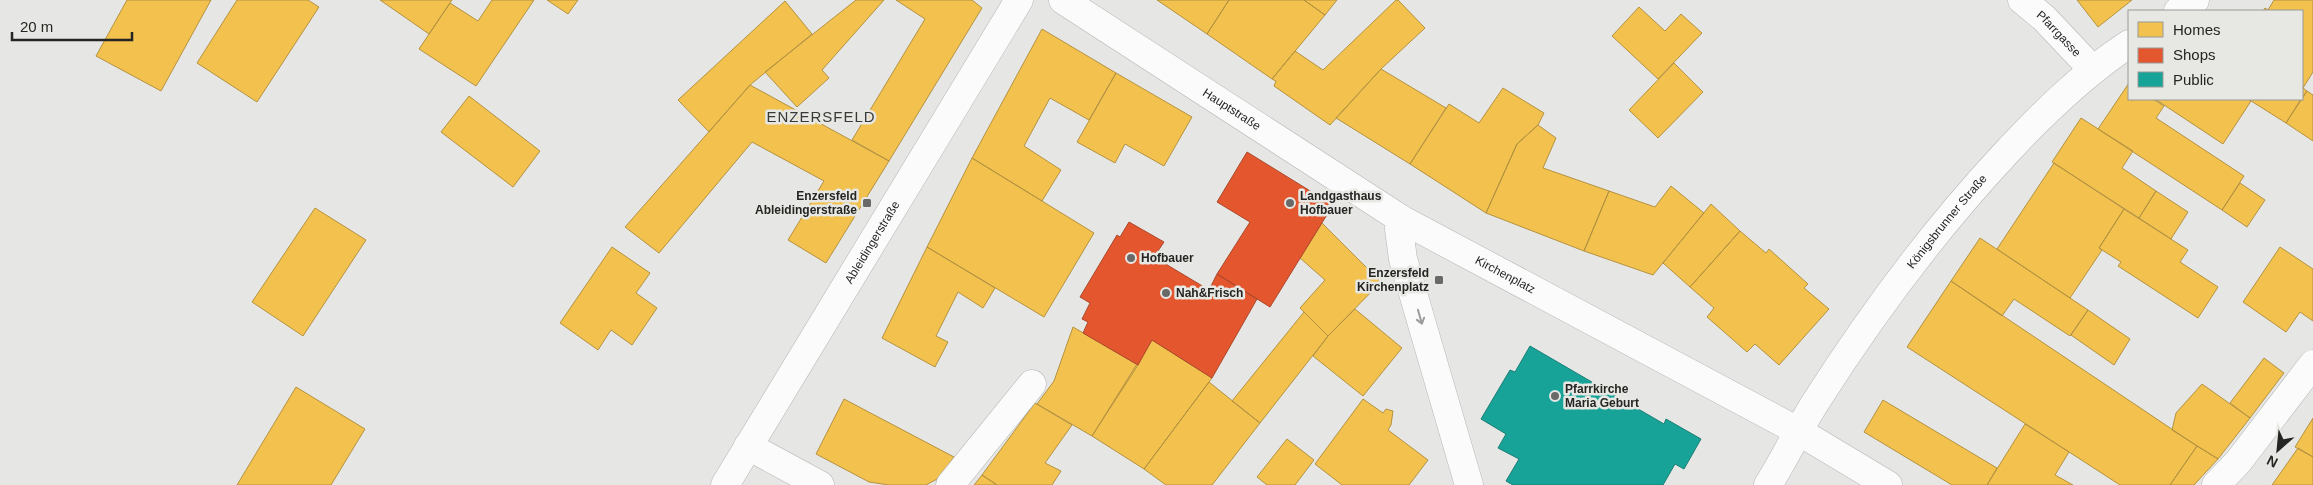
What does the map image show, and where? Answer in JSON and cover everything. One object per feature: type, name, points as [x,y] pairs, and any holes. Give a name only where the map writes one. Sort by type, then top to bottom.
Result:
[{"type":"street","name":"Ableidingerstraße","points":[[724,485],[1019,0]]},
{"type":"street","name":"Hauptstraße","points":[[1063,0],[1401,219]]},
{"type":"street","name":"Pfarrgasse","points":[[2022,0],[2044,18],[2093,70]]},
{"type":"street","points":[[2180,10],[2195,0]]},
{"type":"street","name":"Königsbrunner Straße","points":[[1798,431],[1876,313],[1943,223],[2043,114],[2093,70],[2128,45]]},
{"type":"street","points":[[1401,219],[1403,259],[1469,485]]},
{"type":"street","name":"Kirchenplatz","points":[[1401,219],[1798,431],[1888,485]]},
{"type":"street","points":[[2216,485],[2238,462],[2313,364]]},
{"type":"street","points":[[950,485],[1032,384]]},
{"type":"street","points":[[1768,485],[1798,431]]},
{"type":"street","points":[[748,446],[820,485]]},
{"type":"building: Homes","points":[[127,0],[211,0],[161,91],[96,56]]},
{"type":"building: Homes","points":[[237,0],[308,0],[319,7],[257,102],[197,63]]},
{"type":"building: Homes","points":[[380,0],[452,0],[429,34]]},
{"type":"building: Homes","points":[[492,0],[534,0],[476,86],[419,49],[450,3],[478,21]]},
{"type":"building: Homes","points":[[547,0],[578,0],[568,14]]},
{"type":"building: Homes","points":[[856,0],[884,0],[822,70],[829,78],[797,107],[765,72]]},
{"type":"building: Homes","points":[[896,0],[972,0],[982,8],[889,161],[852,140],[925,19]]},
{"type":"building: Homes","points":[[1157,0],[1229,0],[1207,34]]},
{"type":"building: Homes","points":[[1229,0],[1304,0],[1325,15],[1272,79],[1207,34]]},
{"type":"building: Homes","points":[[1304,0],[1337,0],[1325,15]]},
{"type":"building: Homes","points":[[1396,0],[1425,28],[1381,69],[1330,125],[1274,86],[1276,81],[1272,79],[1295,51],[1323,70]]},
{"type":"building: Homes","points":[[2077,0],[2132,0],[2098,27]]},
{"type":"building: Homes","points":[[2274,0],[2313,0],[2313,72],[2303,88],[2303,10],[2268,10]]},
{"type":"building: Homes","points":[[785,1],[812,34],[750,85],[709,132],[678,100]]},
{"type":"building: Homes","points":[[1639,7],[1665,31],[1681,14],[1702,33],[1658,79],[1612,36]]},
{"type":"building: Homes","points":[[1042,29],[1116,73],[1089,120],[1050,98],[1024,146],[1061,170],[1042,201],[972,158]]},
{"type":"building: Homes","points":[[1674,63],[1703,92],[1658,138],[1629,110]]},
{"type":"building: Homes","points":[[1381,69],[1446,108],[1410,164],[1336,118]]},
{"type":"building: Homes","points":[[1116,73],[1192,117],[1164,166],[1125,144],[1115,163],[1077,142]]},
{"type":"building: Homes","points":[[2128,84],[2128,100],[2155,100],[2164,106],[2156,118],[2244,176],[2222,210],[2098,129]]},
{"type":"building: Homes","points":[[750,85],[889,161],[826,263],[788,240],[824,181],[752,142],[659,253],[625,227]]},
{"type":"building: Homes","points":[[1503,88],[1544,113],[1538,125],[1517,144],[1486,213],[1410,164],[1449,104],[1479,123]]},
{"type":"building: Homes","points":[[2303,88],[2307,91],[2303,97]]},
{"type":"building: Homes","points":[[2307,91],[2313,95],[2313,141],[2286,123],[2301,100],[2303,100]]},
{"type":"building: Homes","points":[[469,96],[540,151],[513,187],[441,132]]},
{"type":"building: Homes","points":[[2157,100],[2250,100],[2251,101],[2223,144]]},
{"type":"building: Homes","points":[[2250,100],[2300,100],[2286,123]]},
{"type":"building: Homes","points":[[2081,118],[2133,151],[2122,168],[2156,191],[2139,218],[2052,162]]},
{"type":"building: Homes","points":[[1538,125],[1556,138],[1543,168],[1609,191],[1584,251],[1486,213],[1517,144]]},
{"type":"building: Homes","points":[[972,158],[1094,233],[1044,317],[927,247]]},
{"type":"building: Homes","points":[[2054,163],[2124,209],[2099,248],[2102,250],[2070,298],[1997,249]]},
{"type":"building: Homes","points":[[2240,183],[2265,200],[2247,227],[2222,210]]},
{"type":"building: Homes","points":[[1671,186],[1704,213],[1653,275],[1584,251],[1609,191],[1655,207]]},
{"type":"building: Homes","points":[[2156,191],[2188,212],[2171,239],[2139,218]]},
{"type":"building: Homes","points":[[1711,204],[1740,231],[1690,287],[1663,263]]},
{"type":"building: Homes","points":[[315,208],[366,240],[303,336],[252,302]]},
{"type":"building: Homes","points":[[2124,209],[2188,250],[2180,262],[2218,287],[2198,318],[2118,266],[2121,262],[2099,248]]},
{"type":"building: Homes","points":[[1322,223],[1381,282],[1328,336],[1300,308],[1325,280],[1300,258]]},
{"type":"building: Homes","points":[[1740,231],[1766,253],[1769,249],[1808,284],[1804,288],[1829,309],[1779,365],[1755,344],[1747,352],[1707,317],[1714,308],[1690,287]]},
{"type":"building: Homes","points":[[1980,238],[2088,310],[2070,336],[2014,299],[2002,316],[1951,281]]},
{"type":"building: Homes","points":[[612,247],[650,273],[636,293],[657,308],[632,345],[611,330],[598,350],[560,323]]},
{"type":"building: Homes","points":[[927,247],[995,288],[983,308],[958,292],[936,336],[948,342],[935,367],[882,338]]},
{"type":"building: Homes","points":[[2280,247],[2313,269],[2313,321],[2300,312],[2286,332],[2243,302]]},
{"type":"building: Homes","points":[[1951,281],[2197,446],[2170,485],[2120,485],[1907,347]]},
{"type":"building: Homes","points":[[1355,309],[1402,348],[1363,396],[1313,356],[1328,336]]},
{"type":"building: Homes","points":[[2088,310],[2130,339],[2114,365],[2071,335]]},
{"type":"building: Homes","points":[[1304,312],[1328,336],[1260,423],[1232,401]]},
{"type":"building: Homes","points":[[1073,327],[1138,365],[1092,436],[1037,404],[1054,381]]},
{"type":"building: Homes","points":[[1152,340],[1212,378],[1144,469],[1092,436]]},
{"type":"building: Homes","points":[[2264,358],[2284,373],[2250,418],[2230,403]]},
{"type":"building: Homes","points":[[1209,382],[1260,423],[1212,485],[1166,485],[1144,469]]},
{"type":"building: Homes","points":[[2202,384],[2250,418],[2218,459],[2172,430],[2176,413]]},
{"type":"building: Homes","points":[[296,387],[365,429],[331,485],[237,485]]},
{"type":"building: Homes","points":[[844,399],[954,457],[939,478],[926,485],[889,485],[869,482],[816,454]]},
{"type":"building: Homes","points":[[1363,399],[1383,413],[1386,409],[1393,411],[1391,425],[1388,430],[1428,460],[1409,485],[1342,485],[1315,464]]},
{"type":"building: Homes","points":[[1883,400],[1997,468],[1987,485],[1952,485],[1864,432]]},
{"type":"building: Homes","points":[[1035,403],[1072,425],[1045,463],[1061,471],[1052,485],[997,485],[982,475]]},
{"type":"building: Homes","points":[[2313,418],[2313,457],[2295,447]]},
{"type":"building: Homes","points":[[2025,424],[2069,452],[2055,475],[2073,485],[1987,485]]},
{"type":"building: Homes","points":[[1287,439],[1314,460],[1295,485],[1267,485],[1257,477]]},
{"type":"building: Homes","points":[[2197,446],[2218,459],[2194,485],[2170,485]]},
{"type":"building: Homes","points":[[2298,448],[2313,457],[2313,485],[2272,485]]},
{"type":"building: Homes","points":[[982,475],[997,485],[974,485]]},
{"type":"building: Shops","points":[[1247,152],[1333,205],[1270,307],[1217,274],[1250,222],[1217,202]]},
{"type":"building: Shops","points":[[1129,222],[1164,242],[1154,257],[1209,290],[1217,274],[1257,299],[1212,378],[1152,340],[1138,365],[1083,333],[1088,322],[1082,319],[1090,303],[1080,297],[1117,235],[1120,237]]},
{"type":"building: Public","name":"Pfarrkirche Maria Geburt","points":[[1530,346],[1664,424],[1666,419],[1701,439],[1684,469],[1675,464],[1663,485],[1513,485],[1506,481],[1519,459],[1498,448],[1506,434],[1481,419],[1510,370],[1515,372]]},
{"type":"place","name":"Enzersfeld Ableidingerstraße","points":[[867,203]]},
{"type":"place","name":"Landgasthaus Hofbauer","points":[[1290,203]]},
{"type":"place","name":"Hofbauer","points":[[1131,258]]},
{"type":"place","name":"Enzersfeld Kirchenplatz","points":[[1439,280]]},
{"type":"place","name":"Nah&Frisch","points":[[1166,293]]},
{"type":"place","name":"Pfarrkirche Maria Geburt","points":[[1555,396]]},
{"type":"district","name":"ENZERSFELD","points":[[821,117]]}]
